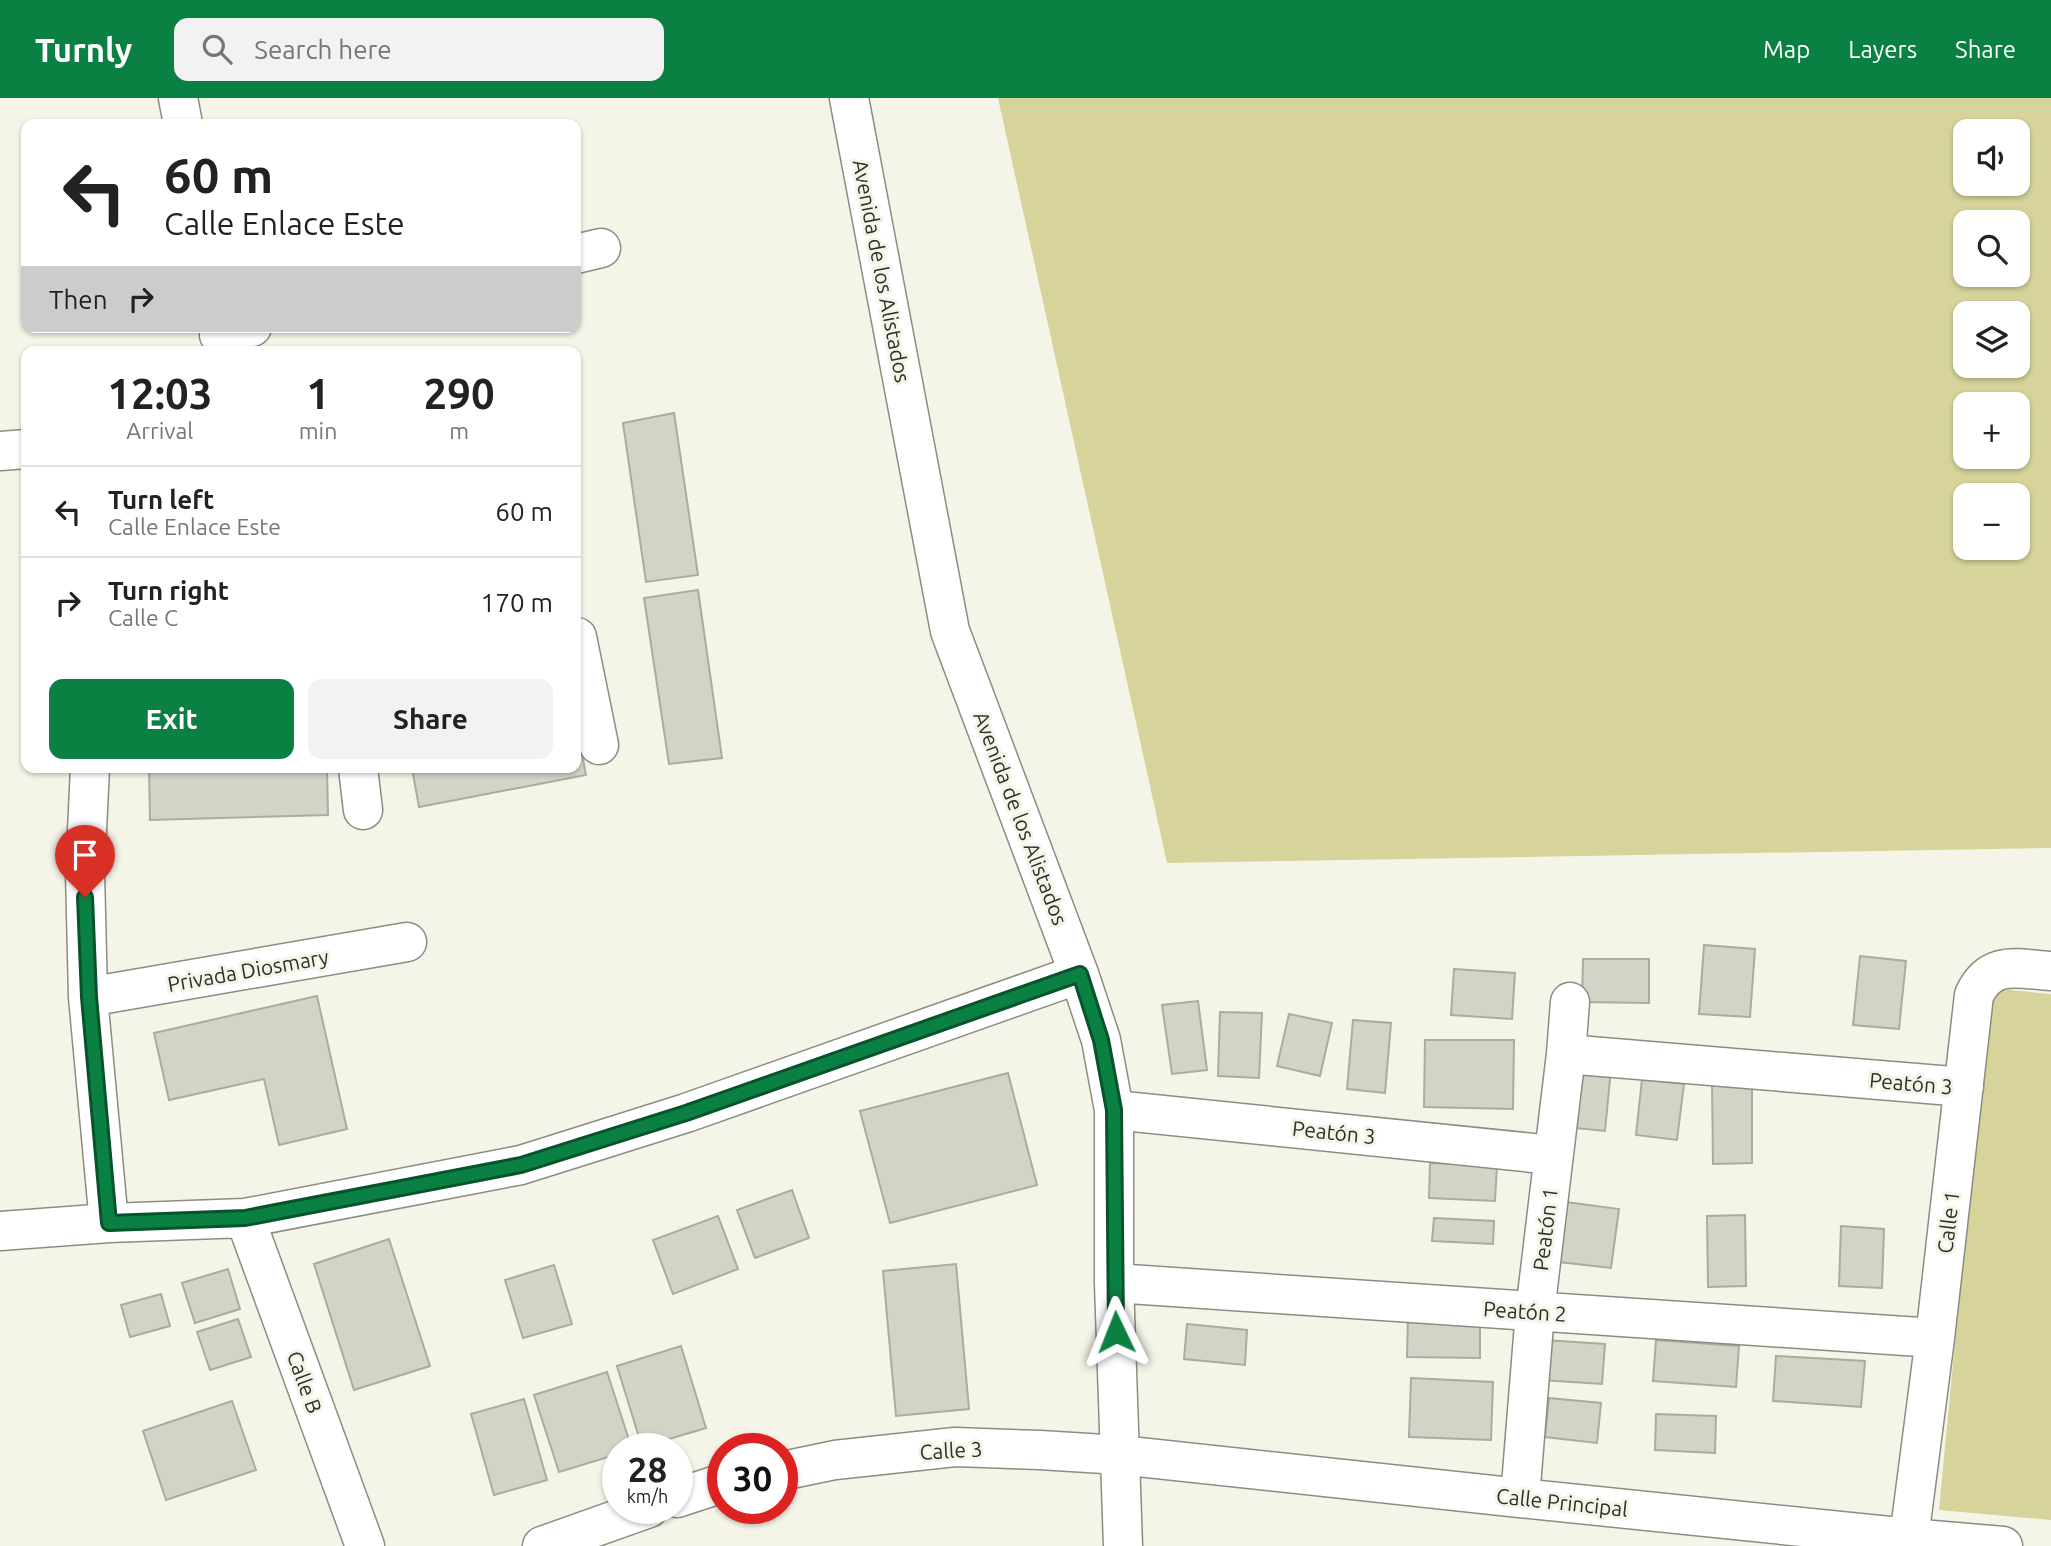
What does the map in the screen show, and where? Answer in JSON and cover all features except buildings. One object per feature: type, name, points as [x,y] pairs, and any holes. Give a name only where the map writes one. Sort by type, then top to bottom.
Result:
[{"type":"street","points":[[178,98],[182,119]]},
{"type":"street","name":"Avenida de los Alistados","points":[[849,98],[950,631],[1080,974],[1101,1040],[1114,1110],[1114,1283],[1123,1546]]},
{"type":"street","points":[[0,451],[21,449]]},
{"type":"street","points":[[581,662],[598,745]]},
{"type":"street","points":[[90,773],[85,872],[89,997],[109,1223]]},
{"type":"street","points":[[359,773],[363,810]]},
{"type":"street","name":"Privada Diosmary","points":[[89,997],[407,942]]},
{"type":"street","name":"Calle 1","points":[[1909,1538],[1974,995],[1979,983],[1988,974],[2008,968],[2051,971]]},
{"type":"street","points":[[0,1231],[109,1223],[245,1218],[521,1165],[686,1113],[1080,974]]},
{"type":"street","name":"Peatón 1","points":[[1520,1498],[1535,1311],[1570,1002]]},
{"type":"street","name":"Peatón 3","points":[[1566,1054],[1964,1087]]},
{"type":"street","name":"Peatón 3","points":[[1114,1110],[1553,1155]]},
{"type":"street","name":"Calle B","points":[[245,1218],[365,1546]]},
{"type":"street","name":"Peatón 2","points":[[1114,1283],[1935,1338]]},
{"type":"street","name":"Calle 3","points":[[798,1468],[835,1460],[955,1447],[1120,1455]]},
{"type":"street","name":"Calle Principal","points":[[1120,1455],[2003,1546]]},
{"type":"street","points":[[542,1546],[604,1524]]},
{"type":"shaded area","points":[[998,98],[2051,98],[2051,848],[1167,863]]},
{"type":"shaded area","points":[[1989,988],[2051,994],[2051,1520],[1939,1510]]},
{"type":"route","points":[[85,897],[89,997],[109,1223],[245,1218],[521,1165],[686,1113],[1080,974],[1101,1040],[1114,1110],[1116,1332]]}]
